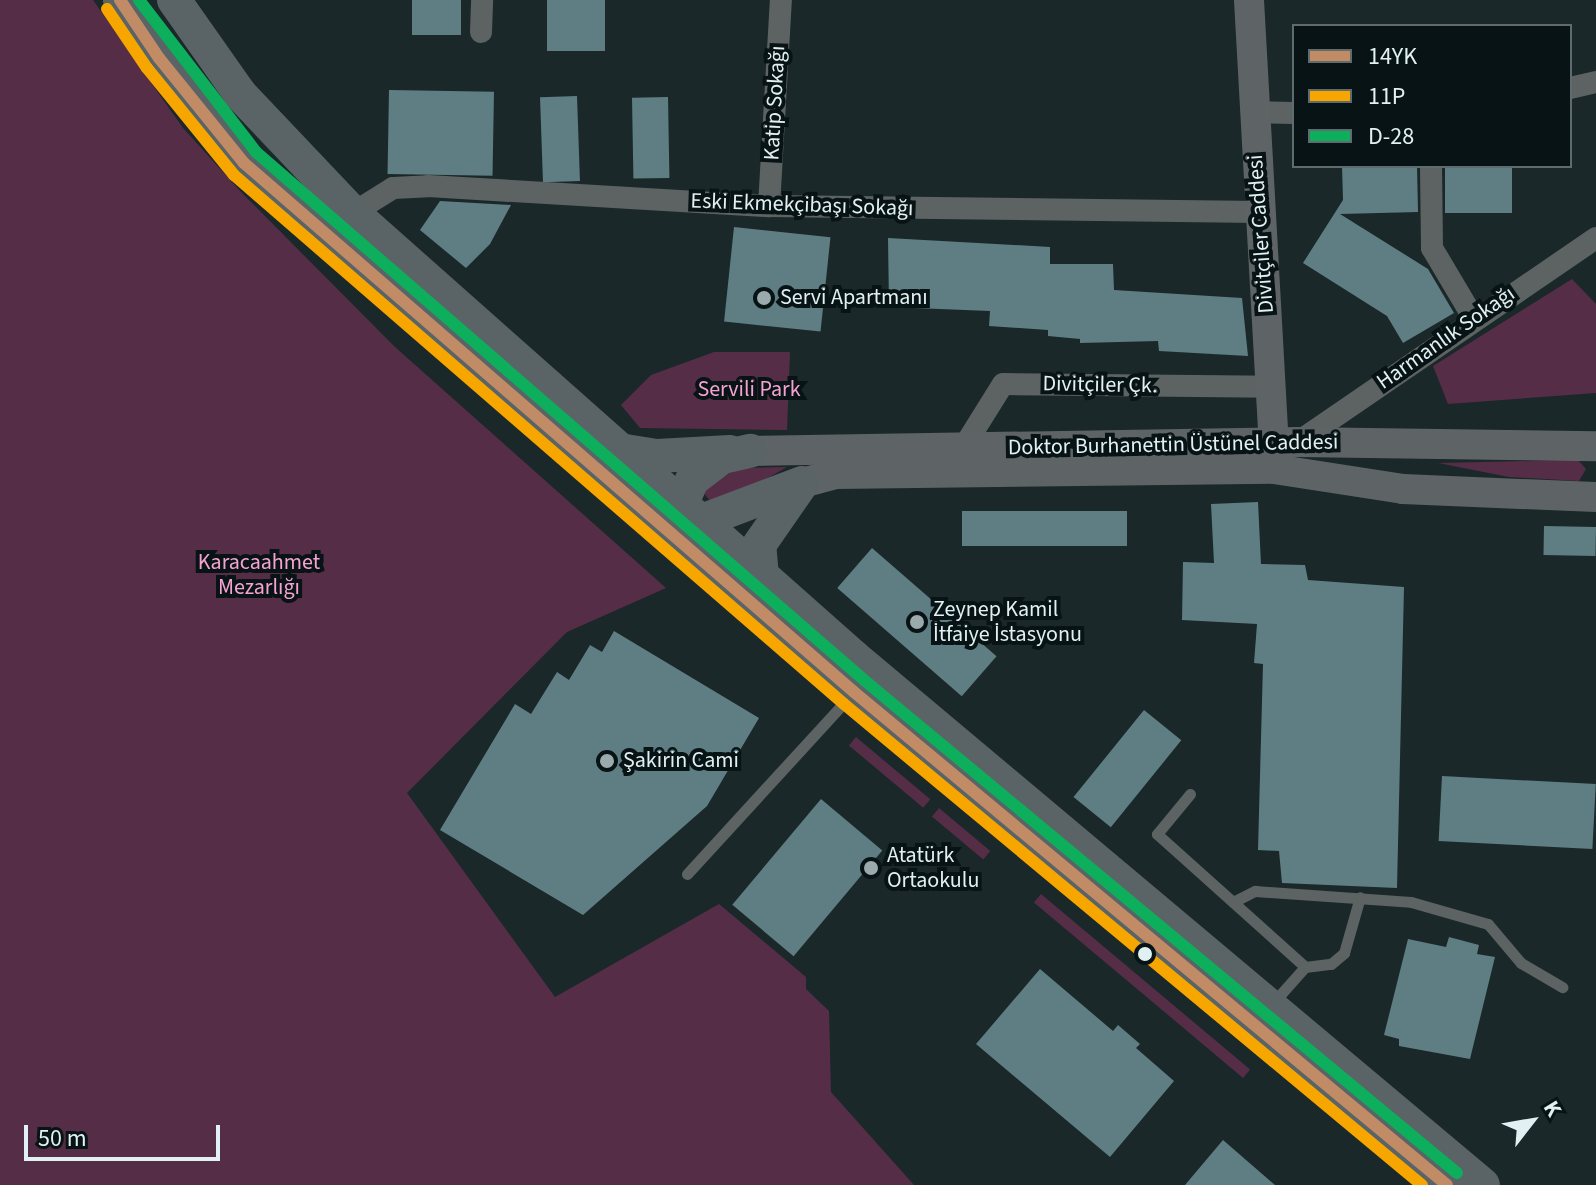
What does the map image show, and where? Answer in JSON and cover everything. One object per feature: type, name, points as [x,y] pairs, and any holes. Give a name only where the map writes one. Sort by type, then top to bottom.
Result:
[{"type":"main road","points":[[120,0],[159,58],[244,163],[683,521],[762,577],[1483,1185]]},
{"type":"main road","points":[[174,0],[240,94],[353,213],[619,450],[683,521],[704,559],[854,692],[1447,1185]]},
{"type":"main road","points":[[619,450],[657,456],[750,451]]},
{"type":"main road","points":[[683,521],[692,480],[711,464],[750,451]]},
{"type":"main road","points":[[683,521],[802,483]]},
{"type":"main road","points":[[762,577],[759,545],[802,483]]},
{"type":"main road","points":[[842,647],[854,692]]},
{"type":"main road","points":[[854,692],[896,691]]},
{"type":"street","points":[[481,32],[482,0]]},
{"type":"street","name":"Katip Sokağı","points":[[769,206],[781,0]]},
{"type":"street","name":"Divitçiler Caddesi","points":[[1249,0],[1253,112],[1272,387],[1283,452]]},
{"type":"street","points":[[1572,88],[1596,82]]},
{"type":"street","points":[[1253,112],[1292,113]]},
{"type":"street","points":[[1431,168],[1432,248],[1473,317]]},
{"type":"street","name":"Eski Ekmekçibaşı Sokağı","points":[[353,213],[393,188],[428,186],[769,206],[1259,212]]},
{"type":"street","name":"Harmanlık Sokağı","points":[[1283,452],[1473,317],[1596,238]]},
{"type":"street","name":"Divitçiler Çk.","points":[[963,448],[1003,384],[1272,387]]},
{"type":"street","name":"Doktor Burhanettin Üstünel Caddesi","points":[[802,483],[835,474],[1283,452],[1596,446]]},
{"type":"street","name":"Doktor Burhanettin Üstünel Caddesi","points":[[750,451],[963,448],[1283,452],[1403,489],[1596,497]]},
{"type":"lane","points":[[687,874],[854,692]]},
{"type":"lane","points":[[1190,794],[1157,834],[1305,967],[1323,968],[1344,953],[1360,897]]},
{"type":"lane","points":[[1233,902],[1255,891],[1411,902],[1488,924],[1521,963],[1562,987]]},
{"type":"lane","points":[[1272,1004],[1305,967]]},
{"type":"green space","name":"Karacaahmet Mezarlığı","points":[[0,0],[93,0],[183,128],[242,193],[395,347],[666,588],[567,632],[407,793],[555,997],[719,904],[806,977],[806,989],[829,1011],[831,1092],[914,1185],[0,1185]]},
{"type":"green space","points":[[1572,279],[1596,304],[1596,393],[1448,404],[1433,366]]},
{"type":"green space","name":"Servili Park","points":[[714,352],[790,352],[787,430],[640,428],[621,405],[651,375]]},
{"type":"green space","points":[[1578,460],[1586,469],[1579,481],[1509,477],[1438,463]]},
{"type":"green space","points":[[787,467],[736,496],[710,501],[703,492],[737,468]]},
{"type":"green space","points":[[856,737],[930,799],[923,808],[849,745]]},
{"type":"green space","points":[[939,808],[990,851],[983,859],[932,816]]},
{"type":"green space","points":[[1041,894],[1250,1069],[1243,1078],[1034,902]]},
{"type":"building","points":[[412,0],[461,0],[461,35],[412,35]]},
{"type":"building","points":[[547,0],[605,0],[605,51],[547,51]]},
{"type":"building","points":[[389,90],[494,92],[493,176],[388,174]]},
{"type":"building","points":[[577,96],[580,181],[543,182],[540,97]]},
{"type":"building","points":[[668,97],[669,178],[633,179],[632,98]]},
{"type":"building","points":[[1342,168],[1417,168],[1418,212],[1340,214],[1428,269],[1454,313],[1403,343],[1387,316],[1303,263],[1343,200]]},
{"type":"building","points":[[1445,168],[1512,168],[1512,213],[1445,213]]},
{"type":"building","points":[[440,201],[511,205],[490,244],[466,268],[420,230]]},
{"type":"building","name":"Servi Apartmanı","points":[[734,227],[830,237],[821,332],[724,321]]},
{"type":"building","points":[[888,238],[1050,247],[1050,264],[1113,264],[1114,290],[1242,298],[1248,356],[1159,351],[1158,341],[1080,343],[1080,339],[1048,336],[1048,330],[989,326],[990,311],[889,307]]},
{"type":"building","points":[[1258,502],[1261,564],[1305,565],[1308,580],[1404,587],[1397,888],[1282,883],[1279,851],[1258,850],[1263,664],[1254,663],[1257,624],[1182,620],[1183,562],[1214,563],[1211,504]]},
{"type":"building","points":[[962,511],[1127,511],[1127,546],[962,546]]},
{"type":"building","points":[[1544,526],[1596,527],[1595,556],[1543,555]]},
{"type":"building","name":"Zeynep Kamil İtfaiye İstasyonu","points":[[872,548],[997,656],[962,696],[837,588]]},
{"type":"building","name":"Şakirin Cami","points":[[614,631],[759,718],[707,806],[583,915],[440,830],[515,704],[531,714],[557,672],[569,680],[590,645],[602,652]]},
{"type":"building","points":[[1144,710],[1181,740],[1111,827],[1074,797]]},
{"type":"building","points":[[1442,776],[1596,784],[1592,849],[1439,841]]},
{"type":"building","name":"Atatürk Ortaokulu","points":[[821,799],[882,850],[794,956],[732,905]]},
{"type":"building","points":[[1449,937],[1479,945],[1477,954],[1495,957],[1470,1059],[1399,1046],[1399,1039],[1384,1035],[1408,939],[1446,947]]},
{"type":"building","points":[[1040,969],[1113,1031],[1118,1025],[1140,1044],[1136,1048],[1174,1081],[1110,1157],[976,1044]]},
{"type":"building","points":[[1223,1140],[1275,1185],[1185,1185]]},
{"type":"transit line","name":"14YK","points":[[120,0],[159,58],[244,163],[854,692],[1447,1185]]},
{"type":"transit line","name":"D-28","points":[[139,0],[256,152],[864,680],[1457,1173]]},
{"type":"transit line","name":"11P","points":[[107,9],[147,68],[234,175],[844,704],[1422,1185]]},
{"type":"place","name":"Servi Apartmanı","points":[[764,298]]},
{"type":"place","name":"Zeynep Kamil İtfaiye İstasyonu","points":[[917,622]]},
{"type":"place","name":"Şakirin Cami","points":[[607,761]]},
{"type":"place","name":"Atatürk Ortaokulu","points":[[871,868]]}]
